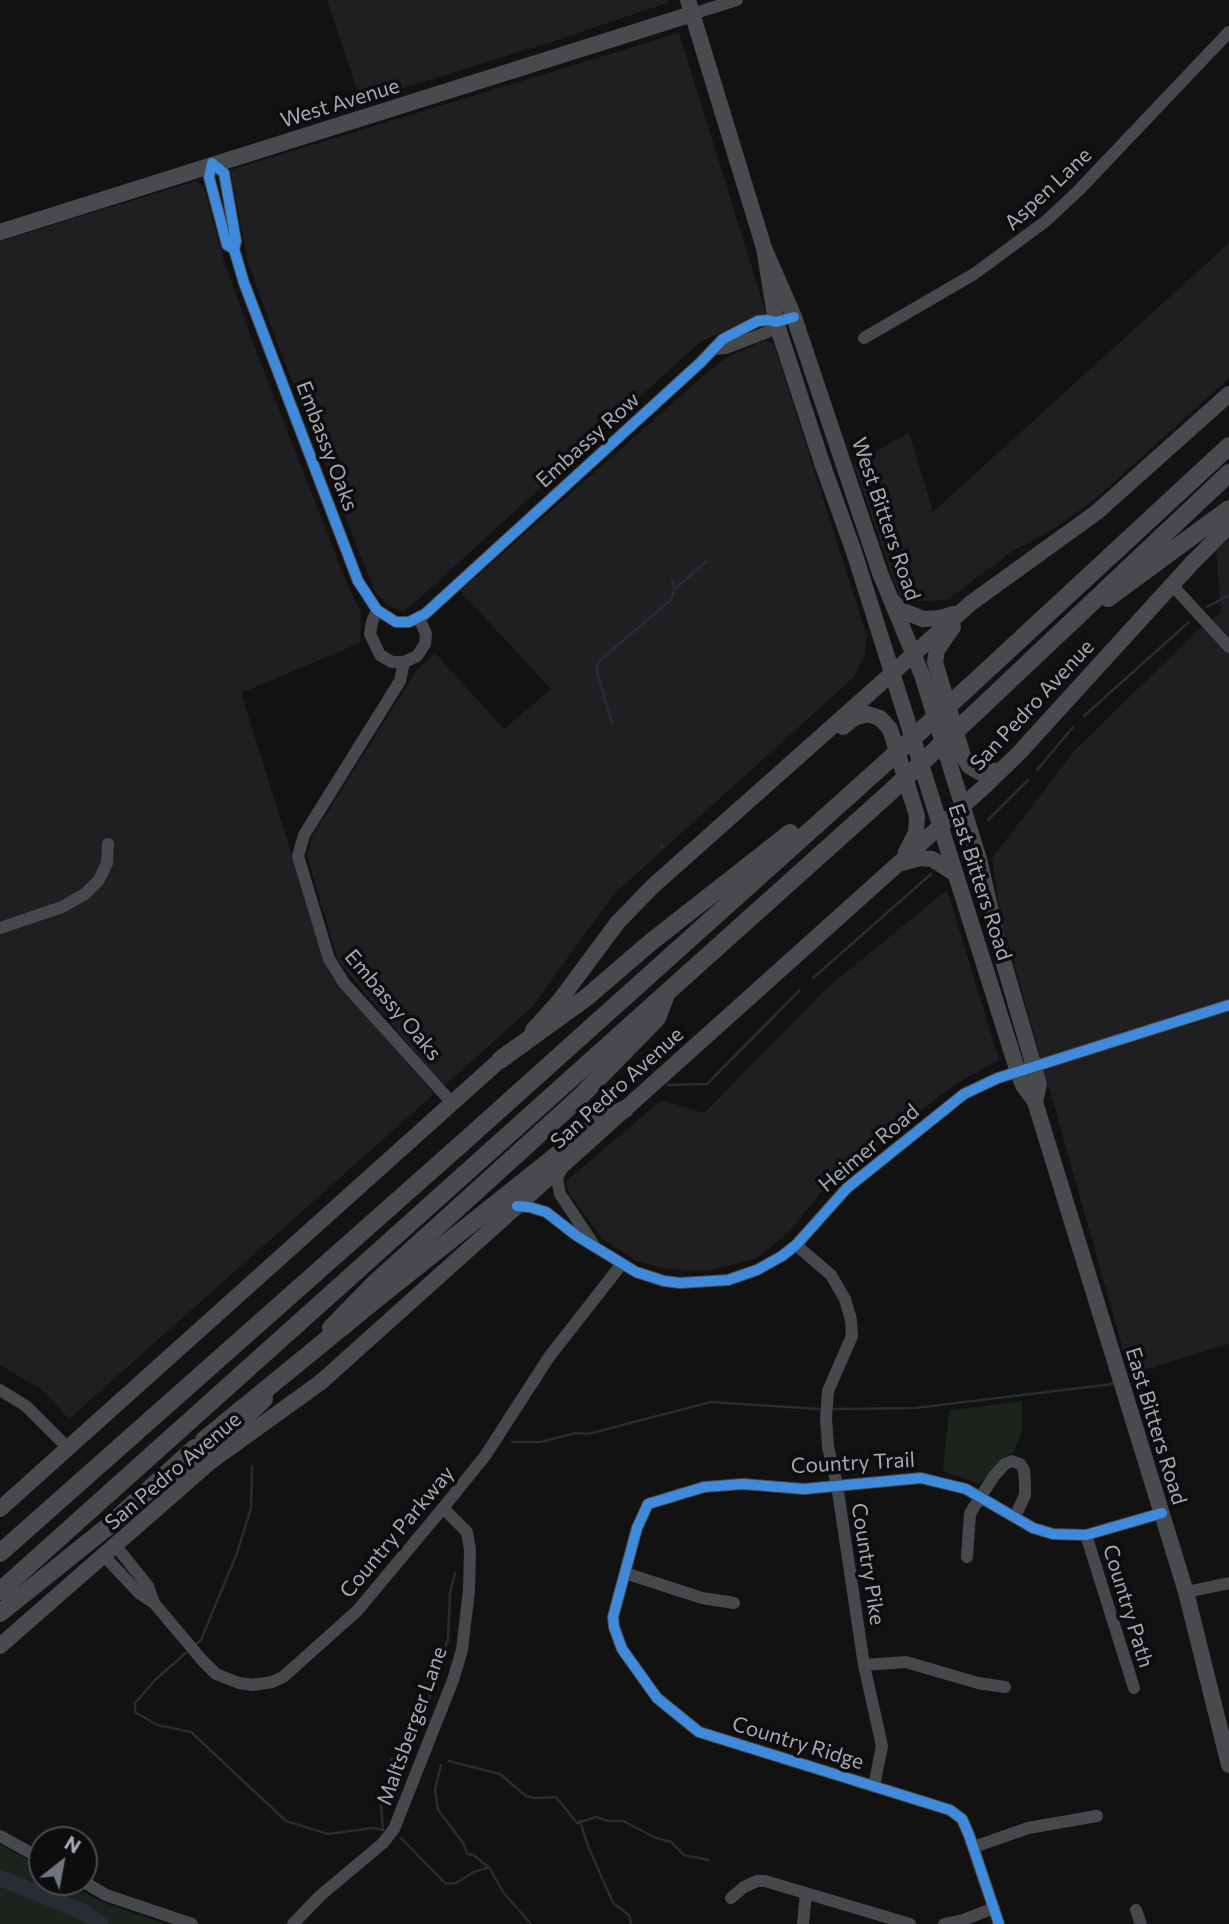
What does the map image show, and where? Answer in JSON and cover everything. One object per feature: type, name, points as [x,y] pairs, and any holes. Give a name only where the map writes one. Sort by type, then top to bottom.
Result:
[{"type":"highway","points":[[0,1553],[881,767],[1229,446]]},
{"type":"highway","points":[[0,1591],[888,794],[1229,473]]},
{"type":"highway","points":[[1071,622],[1129,584],[1229,509]]},
{"type":"highway","points":[[500,1060],[587,997],[651,942],[788,834],[856,788]]},
{"type":"highway","points":[[176,1491],[187,1471],[250,1414],[359,1299],[590,1087],[657,1018],[666,993]]},
{"type":"highway","points":[[0,1613],[96,1537],[204,1440],[369,1305],[597,1124],[625,1109]]},
{"type":"main road","name":"West Avenue","points":[[0,232],[212,163],[360,120],[690,7]]},
{"type":"main road","name":"West Bitters Road","points":[[690,7],[764,248],[794,317],[890,597],[922,675],[962,806]]},
{"type":"main road","name":"West Bitters Road","points":[[764,248],[776,323],[892,672]]},
{"type":"main road","points":[[0,1509],[500,1060],[549,1013],[603,941],[637,902],[971,603],[1097,512],[1229,394]]},
{"type":"main road","name":"San Pedro Avenue","points":[[0,1646],[210,1462],[321,1382],[1003,769],[1229,526]]},
{"type":"main road","points":[[890,597],[903,611],[926,619],[948,617],[971,603]]},
{"type":"main road","points":[[971,603],[938,648],[935,657],[936,669],[964,759],[971,768],[981,773],[1003,769]]},
{"type":"main road","name":"East Bitters Road","points":[[892,672],[954,873],[1026,1069],[1039,1084],[1035,1102],[1186,1592],[1229,1765]]},
{"type":"main road","points":[[820,736],[836,733],[852,719],[864,715],[880,718],[889,726],[917,816],[915,835],[899,863]]},
{"type":"main road","name":"East Bitters Road","points":[[962,806],[979,859],[1026,1069]]},
{"type":"main road","points":[[899,863],[932,859],[954,873]]},
{"type":"street","points":[[690,7],[737,0]]},
{"type":"street","name":"Aspen Lane","points":[[864,338],[974,274],[1046,221],[1079,190],[1229,32]]},
{"type":"street","name":"Embassy Oaks","points":[[212,163],[224,173],[236,241],[234,249],[244,283],[358,581],[377,610]]},
{"type":"street","name":"Embassy Row","points":[[419,618],[723,339],[764,320],[776,323],[794,317]]},
{"type":"street","points":[[1172,585],[1229,648]]},
{"type":"street","points":[[404,662],[392,662],[380,655],[373,646],[370,634],[372,622],[377,610],[396,622],[409,622],[419,618]]},
{"type":"street","name":"Embassy Oaks","points":[[419,618],[426,634],[425,644],[417,656],[404,662],[400,681],[304,835],[298,856],[328,959],[344,983],[452,1103]]},
{"type":"street","points":[[0,928],[62,907],[85,894],[99,880],[107,863],[108,844]]},
{"type":"street","name":"Heimer Road","points":[[517,1206],[546,1212],[621,1265],[664,1281],[713,1282],[757,1270],[796,1245],[846,1188],[964,1094],[998,1078],[1229,1005]]},
{"type":"street","name":"Heimer Road","points":[[565,1163],[559,1173],[559,1190],[564,1202],[594,1245]]},
{"type":"street","name":"Country Pike","points":[[796,1245],[831,1275],[845,1299],[851,1320],[852,1336],[828,1391],[826,1418],[828,1447],[837,1485],[864,1665],[882,1746],[874,1786]]},
{"type":"street","name":"Country Parkway","points":[[110,1551],[139,1593],[154,1603],[216,1674],[253,1685],[283,1677],[357,1611],[443,1508],[485,1456],[549,1357],[621,1265]]},
{"type":"street","points":[[0,1390],[26,1406],[68,1448]]},
{"type":"street","points":[[967,1557],[970,1514],[980,1496],[1005,1464],[1012,1461],[1020,1464],[1024,1470],[1025,1495],[1015,1517]]},
{"type":"street","name":"Country Trail","points":[[625,1573],[637,1528],[648,1504],[673,1495],[720,1485],[804,1489],[921,1478],[952,1484],[980,1496],[1042,1531],[1065,1535],[1086,1535],[1162,1513]]},
{"type":"street","name":"Maltsberger Lane","points":[[293,1924],[321,1895],[383,1843],[394,1829],[453,1680],[462,1650],[469,1590],[470,1550],[467,1532],[443,1508]]},
{"type":"street","name":"Country Path","points":[[1086,1535],[1134,1688]]},
{"type":"street","points":[[625,1573],[702,1598],[734,1603]]},
{"type":"street","name":"Country Ridge","points":[[625,1573],[613,1617],[614,1627],[622,1649],[657,1698],[690,1727],[710,1736],[950,1810],[961,1819],[974,1847],[999,1924]]},
{"type":"street","points":[[1186,1592],[1229,1583]]},
{"type":"street","points":[[864,1665],[906,1662],[978,1683],[1005,1687]]},
{"type":"street","points":[[974,1847],[1028,1828],[1097,1816]]},
{"type":"street","points":[[0,1836],[28,1851]]},
{"type":"street","points":[[731,1898],[757,1881],[774,1882],[910,1924]]},
{"type":"street","points":[[98,1890],[192,1924]]},
{"type":"street","points":[[803,1924],[806,1893]]},
{"type":"street","points":[[944,1924],[994,1908]]},
{"type":"street","points":[[1136,1910],[1141,1924]]},
{"type":"shaded area","points":[[327,0],[668,0],[667,3],[548,43],[361,101]]},
{"type":"shaded area","points":[[679,33],[766,313],[700,342],[403,612],[387,605],[375,592],[276,340],[248,262],[230,170]]},
{"type":"shaded area","points":[[196,181],[204,188],[225,264],[258,356],[350,591],[361,611],[360,643],[241,693],[329,973],[434,1094],[69,1419],[42,1390],[0,1365],[0,241]]},
{"type":"shaded area","points":[[1229,243],[1229,378],[1094,500],[1049,532],[1014,550],[947,600],[907,602],[899,595],[854,465],[909,432],[933,512]]},
{"type":"shaded area","points":[[765,340],[774,344],[867,637],[864,658],[853,678],[614,894],[531,1008],[444,1086],[338,961],[307,856],[312,837],[416,671],[435,653],[504,729],[551,689],[460,591],[709,371],[726,358]]},
{"type":"shaded area","points":[[1229,539],[1229,1344],[1130,1374],[1000,914],[992,858],[1075,750],[1196,632],[1221,612],[1216,550]]},
{"type":"shaded area","points":[[947,890],[999,1060],[957,1083],[822,1191],[788,1233],[755,1259],[707,1271],[668,1269],[636,1261],[603,1239],[570,1195],[566,1181],[662,1100],[704,1113],[828,987]]},
{"type":"shaded area","points":[[1022,1401],[1022,1430],[1014,1452],[1007,1455],[979,1484],[943,1471],[949,1411]]},
{"type":"shaded area","points":[[0,1844],[28,1860],[28,1896],[91,1896],[166,1924],[0,1924]]},
{"type":"waterway","points":[[612,724],[596,668],[600,660],[671,600],[674,590],[706,562]]},
{"type":"waterway","points":[[672,579],[674,590]]},
{"type":"waterway","points":[[1207,607],[1229,595]]},
{"type":"waterway","points":[[1084,716],[1189,622]]},
{"type":"waterway","points":[[1037,770],[1073,727]]},
{"type":"waterway","points":[[988,820],[1028,780]]},
{"type":"waterway","points":[[813,978],[931,874]]},
{"type":"waterway","points":[[668,1085],[707,1084],[799,991]]},
{"type":"waterway","points":[[834,1409],[915,1408],[1113,1384]]},
{"type":"waterway","points":[[512,1442],[541,1442],[575,1433],[588,1434],[711,1402],[819,1409]]},
{"type":"waterway","points":[[196,1644],[201,1640],[237,1553],[251,1508],[252,1467]]},
{"type":"waterway","points":[[188,1651],[156,1679],[135,1703],[135,1712],[157,1725],[191,1732],[286,1821],[328,1834],[373,1828],[383,1830],[381,1804],[389,1777],[389,1762],[403,1758],[407,1737],[418,1734],[409,1714],[418,1704],[429,1703],[433,1674],[448,1640],[450,1593],[455,1573]]},
{"type":"waterway","points":[[449,1761],[500,1774],[526,1796],[556,1797],[577,1823],[596,1817],[623,1821],[656,1838],[671,1842],[684,1855],[708,1860]]},
{"type":"waterway","points":[[441,1765],[435,1789],[438,1810],[464,1844],[467,1854],[474,1855],[488,1867]]},
{"type":"waterway","points":[[580,1821],[613,1903],[629,1915],[631,1924]]},
{"type":"waterway","points":[[401,1838],[446,1884],[456,1883],[489,1867],[503,1892],[531,1924]]},
{"type":"waterway","points":[[0,1878],[82,1911],[100,1924]]},
{"type":"cycle path","points":[[234,249],[227,245],[209,177],[212,163],[224,173],[236,241],[234,249],[244,283],[358,581],[377,610],[396,622],[409,622],[425,614],[723,339],[758,321],[776,322],[794,317]]},
{"type":"cycle path","points":[[517,1206],[546,1212],[577,1236],[636,1272],[680,1283],[728,1280],[757,1270],[796,1245],[847,1188],[964,1094],[998,1078],[1229,1005]]},
{"type":"cycle path","points":[[999,1924],[969,1835],[962,1819],[950,1810],[699,1732],[657,1698],[622,1649],[614,1627],[613,1617],[637,1528],[648,1504],[704,1487],[743,1484],[804,1489],[921,1478],[966,1489],[1033,1528],[1053,1534],[1086,1535],[1162,1513]]}]
